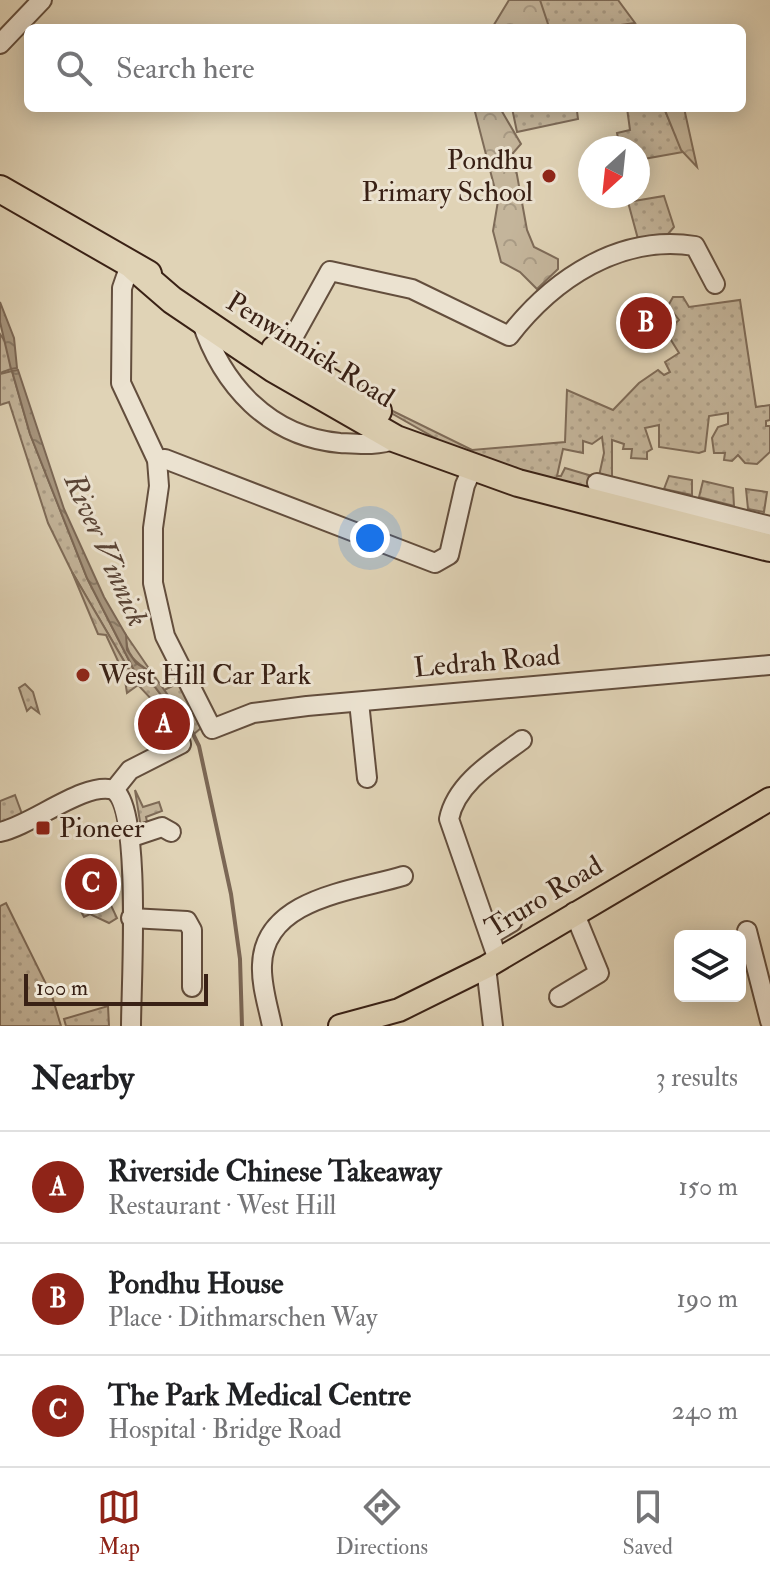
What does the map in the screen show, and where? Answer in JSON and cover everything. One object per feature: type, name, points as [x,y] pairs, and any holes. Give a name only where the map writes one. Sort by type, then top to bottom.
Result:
[{"type":"highway","name":"Penwinnick Road","points":[[0,189],[133,267],[183,291],[333,405],[396,439],[602,507],[709,520],[770,548]]},
{"type":"highway","name":"Penwinnick Road","points":[[133,267],[201,320],[468,464]]},
{"type":"main road","name":"Truro Road","points":[[340,1026],[399,1010],[492,964],[574,912],[770,799]]},
{"type":"street","points":[[0,44],[42,0]]},
{"type":"street","points":[[279,361],[330,271],[412,289],[509,336],[535,304],[569,276],[608,256],[657,243],[695,246],[715,284]]},
{"type":"street","points":[[133,267],[122,288],[121,383],[157,460],[165,459],[435,563],[449,555],[468,464]]},
{"type":"street","points":[[201,320],[212,354],[227,377],[254,408],[276,424],[332,442],[358,444],[396,439]]},
{"type":"street","name":"Ledrah Road","points":[[157,460],[159,486],[153,528],[153,583],[159,615],[165,636],[212,729],[253,713],[770,665]]},
{"type":"street","name":"Penwinnick Road","points":[[597,483],[709,520],[770,526]]},
{"type":"street","points":[[359,702],[367,778]]},
{"type":"street","points":[[493,1026],[490,935],[449,819],[451,808],[467,786],[522,740]]},
{"type":"street","points":[[114,790],[130,770],[181,744]]},
{"type":"street","points":[[0,832],[16,828],[96,788],[114,790],[124,801],[132,837],[131,1026]]},
{"type":"street","points":[[132,837],[162,827],[171,832]]},
{"type":"street","points":[[272,1026],[262,957],[283,917],[317,902],[403,876]]},
{"type":"street","points":[[559,997],[608,971],[574,912]]},
{"type":"street","points":[[131,918],[187,921],[192,930],[192,987]]},
{"type":"street","points":[[490,935],[512,922]]},
{"type":"street","points":[[747,931],[770,1021]]},
{"type":"street","points":[[746,982],[759,979]]},
{"type":"green space","points":[[509,0],[618,0],[635,23],[628,24],[519,24]]},
{"type":"green space","points":[[509,0],[540,0],[548,24],[494,24]]},
{"type":"green space","points":[[475,112],[502,112],[521,144],[513,153],[527,230],[534,247],[558,259],[558,269],[537,289],[520,272],[501,262],[493,231],[498,201]]},
{"type":"green space","points":[[513,112],[577,112],[578,119],[517,132]]},
{"type":"green space","points":[[628,112],[666,112],[683,152],[650,158],[650,136],[618,136],[617,133],[630,130]]},
{"type":"green space","points":[[666,112],[685,112],[697,167],[681,150]]},
{"type":"green space","points":[[664,196],[674,227],[668,234],[638,239],[630,208],[650,208],[650,198]]},
{"type":"green space","points":[[673,297],[683,297],[689,307],[740,300],[756,407],[770,405],[770,420],[766,421],[766,426],[770,426],[770,452],[757,464],[745,463],[738,455],[732,461],[724,460],[725,453],[714,453],[712,438],[718,427],[728,424],[728,413],[709,416],[705,451],[699,453],[659,447],[659,425],[645,428],[652,449],[647,452],[647,459],[631,458],[632,449],[623,449],[624,444],[612,440],[612,478],[599,476],[604,453],[602,437],[592,444],[583,441],[583,453],[563,449],[557,476],[561,476],[565,468],[592,476],[590,488],[636,498],[575,490],[444,443],[354,392],[472,450],[565,442],[567,390],[613,410],[639,383],[658,370],[664,375],[670,372],[665,362],[679,353],[666,332],[679,320],[668,306]]},
{"type":"green space","points":[[0,334],[9,347],[11,369],[0,373]]},
{"type":"green space","points":[[12,371],[30,434],[87,578],[135,672],[155,687],[191,735],[180,741],[170,719],[138,685],[72,572],[48,523],[9,402],[0,405],[0,374]]},
{"type":"green space","points":[[669,476],[692,480],[692,495],[664,489]]},
{"type":"green space","points":[[703,481],[733,488],[734,506],[699,497]]},
{"type":"green space","points":[[746,489],[767,492],[764,512],[748,509]]},
{"type":"green space","points":[[72,572],[138,685],[127,693],[124,674],[106,635],[98,634]]},
{"type":"green space","points":[[126,635],[152,673],[133,658],[127,648]]},
{"type":"green space","points":[[179,683],[201,728],[194,734],[164,690]]},
{"type":"green space","points":[[25,684],[33,692],[39,713],[31,707],[27,711],[19,688]]},
{"type":"green space","points":[[135,790],[143,807],[159,802],[162,811],[146,817],[148,826],[141,828]]},
{"type":"green space","points":[[15,795],[22,814],[0,823],[0,801]]},
{"type":"green space","points":[[115,889],[116,894],[107,897],[117,918],[109,923],[90,914],[84,917],[79,908]]},
{"type":"green space","points":[[6,903],[52,996],[61,1026],[0,1026],[0,906]]},
{"type":"green space","points":[[108,1006],[109,1026],[66,1026],[64,1019]]},
{"type":"water","points":[[0,302],[14,338],[17,368],[11,369],[0,322]]},
{"type":"water","points":[[18,370],[64,509],[104,597],[126,635],[127,650],[136,663],[152,673],[194,734],[191,735],[155,687],[135,672],[87,578],[30,434],[12,371]]},
{"type":"waterway","name":"River Vinnick","points":[[191,730],[199,746],[231,894],[240,959],[242,1026]]},
{"type":"place","name":"Pondhu Primary School","points":[[549,176]]},
{"type":"place","name":"Pondhu House","points":[[646,323]]},
{"type":"place","name":"West Hill Car Park","points":[[83,675]]},
{"type":"place","name":"Riverside Chinese Takeaway","points":[[164,724]]},
{"type":"place","name":"Pioneer","points":[[43,828]]},
{"type":"place","name":"The Park Medical Centre","points":[[91,884]]}]
